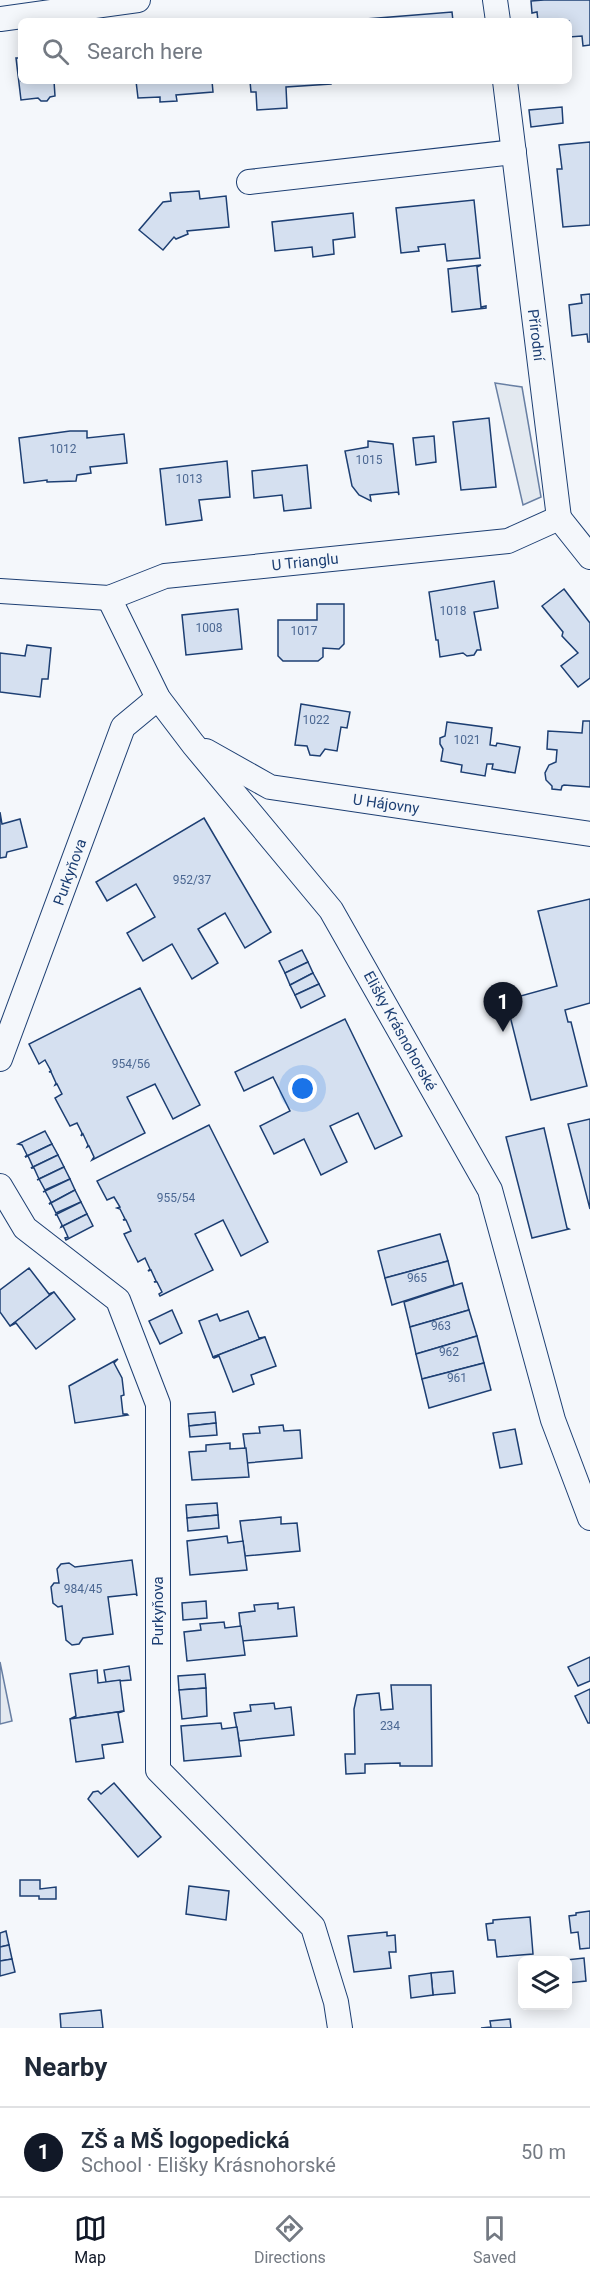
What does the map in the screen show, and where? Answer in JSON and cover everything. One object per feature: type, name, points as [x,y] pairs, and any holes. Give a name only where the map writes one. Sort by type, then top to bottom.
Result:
[{"type":"street","points":[[0,19],[138,0]]},
{"type":"street","points":[[495,0],[498,18]]},
{"type":"street","name":"Přírodní","points":[[505,84],[559,518]]},
{"type":"street","points":[[249,182],[514,152]]},
{"type":"street","points":[[559,518],[590,557]]},
{"type":"street","name":"U Trianglu","points":[[0,591],[108,598],[165,576],[508,541],[559,518]]},
{"type":"street","name":"Elišky Krásnohorské","points":[[108,598],[158,698],[193,744],[332,910],[490,1190],[553,1420],[590,1518]]},
{"type":"street","name":"Purkyňova","points":[[0,1059],[123,727],[158,698]]},
{"type":"street","name":"U Hájovny","points":[[193,744],[270,787],[590,834]]},
{"type":"street","name":"Purkyňova","points":[[0,1186],[25,1228],[118,1300],[158,1404],[158,1770],[313,1928],[336,2002],[340,2028]]},
{"type":"shaded area","points":[[495,383],[522,387],[541,497],[523,505]]},
{"type":"shaded area","points":[[0,1662],[12,1721],[0,1724]]},
{"type":"building","points":[[590,0],[590,45],[583,46],[582,36],[572,37],[572,18],[538,18],[537,12],[532,13],[531,1]]},
{"type":"building","points":[[452,12],[453,18],[378,18]]},
{"type":"building","points":[[19,84],[54,84],[55,96],[50,97],[47,101],[41,101],[38,98],[21,100]]},
{"type":"building","points":[[136,84],[212,84],[213,92],[176,95],[177,101],[160,102],[160,97],[138,98]]},
{"type":"building","points":[[250,84],[331,84],[286,87],[287,108],[257,110],[256,92],[251,92]]},
{"type":"building","points":[[562,107],[563,123],[531,127],[529,110]]},
{"type":"building","points":[[590,142],[590,225],[563,227],[557,169],[562,169],[559,145]]},
{"type":"building","points":[[199,191],[200,199],[226,196],[229,227],[187,231],[188,234],[176,239],[174,237],[163,250],[139,230],[163,202],[171,201],[170,193]]},
{"type":"building","points":[[474,200],[480,258],[447,261],[445,244],[418,247],[419,251],[401,253],[396,208]]},
{"type":"building","points":[[353,213],[355,237],[333,240],[334,254],[313,257],[312,247],[275,251],[272,222]]},
{"type":"building","points":[[481,265],[477,267],[481,307],[486,306],[486,308],[452,312],[448,269]]},
{"type":"building","points":[[590,294],[590,342],[588,342],[587,334],[572,336],[569,305],[582,303],[581,295]]},
{"type":"building","points":[[489,418],[496,487],[461,490],[453,422]]},
{"type":"building","points":[[87,431],[87,438],[124,434],[127,463],[90,467],[91,473],[77,475],[76,481],[47,482],[47,480],[24,483],[19,438]]},
{"type":"building","points":[[434,436],[436,462],[416,465],[413,438]]},
{"type":"building","points":[[368,441],[393,444],[399,495],[398,492],[370,495],[371,501],[359,495],[352,486],[345,451],[368,447]]},
{"type":"building","points":[[227,461],[230,497],[199,500],[202,520],[166,525],[160,469]]},
{"type":"building","points":[[307,465],[311,508],[284,511],[282,495],[254,498],[252,471]]},
{"type":"building","points":[[494,581],[498,608],[474,612],[481,650],[477,650],[474,655],[467,656],[463,653],[440,657],[429,592]]},
{"type":"building","points":[[564,589],[590,623],[590,678],[578,687],[561,666],[578,653],[562,636],[563,632],[542,606]]},
{"type":"building","points":[[317,604],[344,604],[344,644],[339,649],[323,648],[323,657],[318,661],[283,661],[278,656],[278,620],[317,620]]},
{"type":"building","points":[[238,609],[242,649],[186,655],[182,615]]},
{"type":"building","points":[[27,645],[51,648],[48,679],[42,679],[40,697],[0,692],[0,653],[25,656]]},
{"type":"building","points":[[301,704],[350,712],[347,728],[341,727],[337,751],[325,749],[320,756],[310,755],[307,746],[295,745]]},
{"type":"building","points":[[583,721],[590,721],[590,787],[564,785],[561,790],[552,789],[546,780],[545,773],[549,765],[556,762],[557,750],[547,749],[548,731],[582,733]]},
{"type":"building","points":[[447,722],[492,728],[490,745],[496,746],[497,743],[520,747],[515,773],[492,769],[493,764],[487,764],[485,776],[461,772],[462,765],[441,761],[443,749],[440,738],[445,736]]},
{"type":"building","points":[[0,812],[2,824],[20,819],[27,847],[7,852],[6,857],[0,858]]},
{"type":"building","points":[[204,818],[271,932],[245,948],[225,913],[198,929],[218,963],[192,979],[172,944],[143,961],[127,933],[155,917],[136,884],[107,901],[96,882]]},
{"type":"building","points":[[590,899],[590,1003],[565,1010],[568,1022],[571,1022],[587,1086],[531,1100],[506,1000],[557,986],[538,911]]},
{"type":"building","points":[[302,950],[308,962],[285,973],[279,961]]},
{"type":"building","points":[[308,962],[313,973],[290,985],[285,973]]},
{"type":"building","points":[[313,973],[319,984],[295,995],[290,985]]},
{"type":"building","points":[[319,984],[325,996],[301,1008],[295,995]]},
{"type":"building","points":[[140,988],[200,1105],[173,1119],[155,1084],[127,1097],[145,1133],[92,1160],[94,1157],[89,1146],[87,1147],[83,1134],[81,1136],[82,1133],[77,1123],[70,1126],[55,1098],[62,1094],[57,1084],[55,1085],[51,1072],[49,1072],[51,1071],[45,1060],[39,1064],[29,1044]]},
{"type":"building","points":[[345,1019],[402,1136],[375,1149],[358,1113],[330,1126],[347,1162],[321,1175],[304,1139],[274,1154],[260,1126],[290,1111],[273,1077],[244,1091],[235,1072]]},
{"type":"building","points":[[590,1119],[590,1209],[568,1124]]},
{"type":"building","points":[[209,1125],[268,1242],[241,1256],[223,1220],[195,1234],[213,1270],[160,1296],[162,1292],[157,1282],[154,1282],[156,1281],[151,1270],[148,1271],[150,1269],[145,1258],[138,1262],[124,1234],[131,1231],[126,1220],[123,1220],[125,1219],[120,1209],[117,1208],[120,1207],[114,1197],[107,1200],[97,1181]]},
{"type":"building","points":[[544,1128],[569,1229],[532,1238],[506,1137]]},
{"type":"building","points":[[45,1131],[52,1144],[25,1157],[27,1155],[22,1145],[18,1144]]},
{"type":"building","points":[[52,1144],[58,1155],[31,1168],[33,1167],[28,1156],[25,1157]]},
{"type":"building","points":[[58,1155],[64,1167],[39,1179],[34,1168],[31,1168]]},
{"type":"building","points":[[64,1167],[70,1179],[45,1190],[39,1179]]},
{"type":"building","points":[[70,1179],[75,1190],[49,1204],[51,1202],[45,1191]]},
{"type":"building","points":[[75,1190],[81,1202],[56,1213],[51,1203],[49,1204]]},
{"type":"building","points":[[81,1202],[87,1214],[61,1227],[55,1215]]},
{"type":"building","points":[[87,1214],[93,1226],[66,1240],[65,1238],[68,1237],[63,1226]]},
{"type":"building","points":[[440,1234],[448,1261],[385,1278],[378,1251]]},
{"type":"building","points":[[448,1261],[454,1285],[392,1305],[385,1278]]},
{"type":"building","points":[[29,1268],[49,1294],[54,1292],[10,1326],[0,1312],[0,1290]]},
{"type":"building","points":[[462,1283],[469,1310],[410,1327],[404,1302]]},
{"type":"building","points":[[54,1292],[75,1319],[36,1349],[16,1323],[10,1326]]},
{"type":"building","points":[[172,1310],[182,1333],[160,1344],[149,1321]]},
{"type":"building","points":[[469,1310],[477,1336],[416,1354],[410,1327]]},
{"type":"building","points":[[248,1311],[259,1338],[265,1337],[213,1357],[199,1321],[217,1314],[220,1321]]},
{"type":"building","points":[[477,1336],[484,1363],[422,1379],[416,1354]]},
{"type":"building","points":[[265,1337],[276,1366],[251,1375],[254,1384],[233,1392],[219,1356],[213,1357]]},
{"type":"building","points":[[118,1359],[114,1363],[122,1378],[123,1414],[128,1415],[75,1423],[69,1386]]},
{"type":"building","points":[[484,1363],[491,1390],[429,1408],[422,1379]]},
{"type":"building","points":[[215,1412],[216,1423],[189,1426],[188,1414]]},
{"type":"building","points":[[216,1423],[217,1435],[190,1437],[189,1426]]},
{"type":"building","points":[[283,1425],[284,1431],[300,1430],[302,1458],[247,1463],[243,1434],[260,1433],[259,1427]]},
{"type":"building","points":[[515,1429],[522,1464],[500,1468],[493,1433]]},
{"type":"building","points":[[230,1443],[230,1449],[246,1448],[249,1477],[192,1480],[189,1452],[206,1451],[206,1445]]},
{"type":"building","points":[[217,1503],[218,1515],[187,1518],[186,1505]]},
{"type":"building","points":[[218,1515],[219,1528],[188,1531],[187,1518]]},
{"type":"building","points":[[281,1517],[281,1524],[297,1523],[300,1551],[245,1556],[240,1521]]},
{"type":"building","points":[[227,1536],[228,1543],[243,1541],[247,1570],[190,1575],[187,1541]]},
{"type":"building","points":[[132,1560],[137,1596],[136,1594],[108,1597],[113,1634],[83,1638],[79,1644],[72,1645],[66,1640],[62,1606],[58,1607],[53,1603],[51,1587],[54,1583],[59,1583],[57,1569],[61,1564],[69,1563],[75,1567]]},
{"type":"building","points":[[206,1601],[207,1618],[183,1620],[182,1603]]},
{"type":"building","points":[[278,1603],[278,1609],[294,1607],[297,1636],[242,1641],[239,1613],[255,1611],[254,1605]]},
{"type":"building","points":[[224,1622],[225,1628],[241,1626],[245,1655],[187,1661],[184,1632],[201,1630],[200,1624]]},
{"type":"building","points":[[590,1657],[590,1681],[578,1686],[568,1667]]},
{"type":"building","points":[[129,1666],[131,1680],[106,1682],[104,1670]]},
{"type":"building","points":[[97,1670],[98,1683],[120,1680],[124,1711],[70,1719],[76,1716],[70,1674]]},
{"type":"building","points":[[205,1674],[206,1688],[179,1690],[178,1676]]},
{"type":"building","points":[[391,1685],[431,1685],[432,1766],[400,1766],[400,1763],[365,1764],[365,1773],[346,1774],[345,1754],[355,1754],[354,1709],[357,1695],[379,1693],[381,1710],[393,1709]]},
{"type":"building","points":[[206,1688],[207,1716],[182,1719],[179,1690]]},
{"type":"building","points":[[590,1689],[590,1723],[588,1723],[575,1696]]},
{"type":"building","points":[[274,1703],[275,1709],[291,1707],[294,1735],[239,1741],[234,1713],[251,1711],[250,1705]]},
{"type":"building","points":[[124,1711],[118,1713],[123,1742],[102,1745],[104,1758],[76,1762],[70,1719]]},
{"type":"building","points":[[221,1723],[222,1729],[237,1727],[241,1756],[184,1761],[181,1726]]},
{"type":"building","points":[[114,1783],[161,1837],[138,1857],[88,1799],[93,1792],[98,1791],[101,1794]]},
{"type":"building","points":[[20,1880],[40,1880],[40,1889],[56,1887],[56,1899],[20,1896]]},
{"type":"building","points":[[189,1886],[229,1891],[226,1920],[186,1914]]},
{"type":"building","points":[[590,1911],[590,1948],[580,1949],[578,1932],[571,1933],[569,1916]]},
{"type":"building","points":[[530,1917],[533,1954],[497,1957],[495,1940],[488,1940],[486,1924],[493,1923],[493,1920]]},
{"type":"building","points":[[6,1931],[9,1945],[0,1947],[0,1933]]},
{"type":"building","points":[[387,1932],[387,1936],[395,1935],[396,1952],[389,1952],[391,1968],[354,1972],[348,1936]]},
{"type":"building","points":[[9,1945],[12,1959],[0,1961],[0,1947]]},
{"type":"building","points":[[584,1958],[586,1981],[572,1983],[572,1959]]},
{"type":"building","points":[[12,1959],[15,1972],[0,1976],[0,1961]]},
{"type":"building","points":[[453,1971],[455,1993],[433,1995],[431,1973]]},
{"type":"building","points":[[431,1973],[433,1995],[411,1998],[409,1976]]},
{"type":"building","points":[[101,2010],[103,2028],[61,2028],[60,2014]]},
{"type":"building","points":[[510,2019],[511,2028],[481,2028],[491,2027],[490,2021]]},
{"type":"place","name":"ZŠ a MŠ logopedická","points":[[503,1032]]}]
